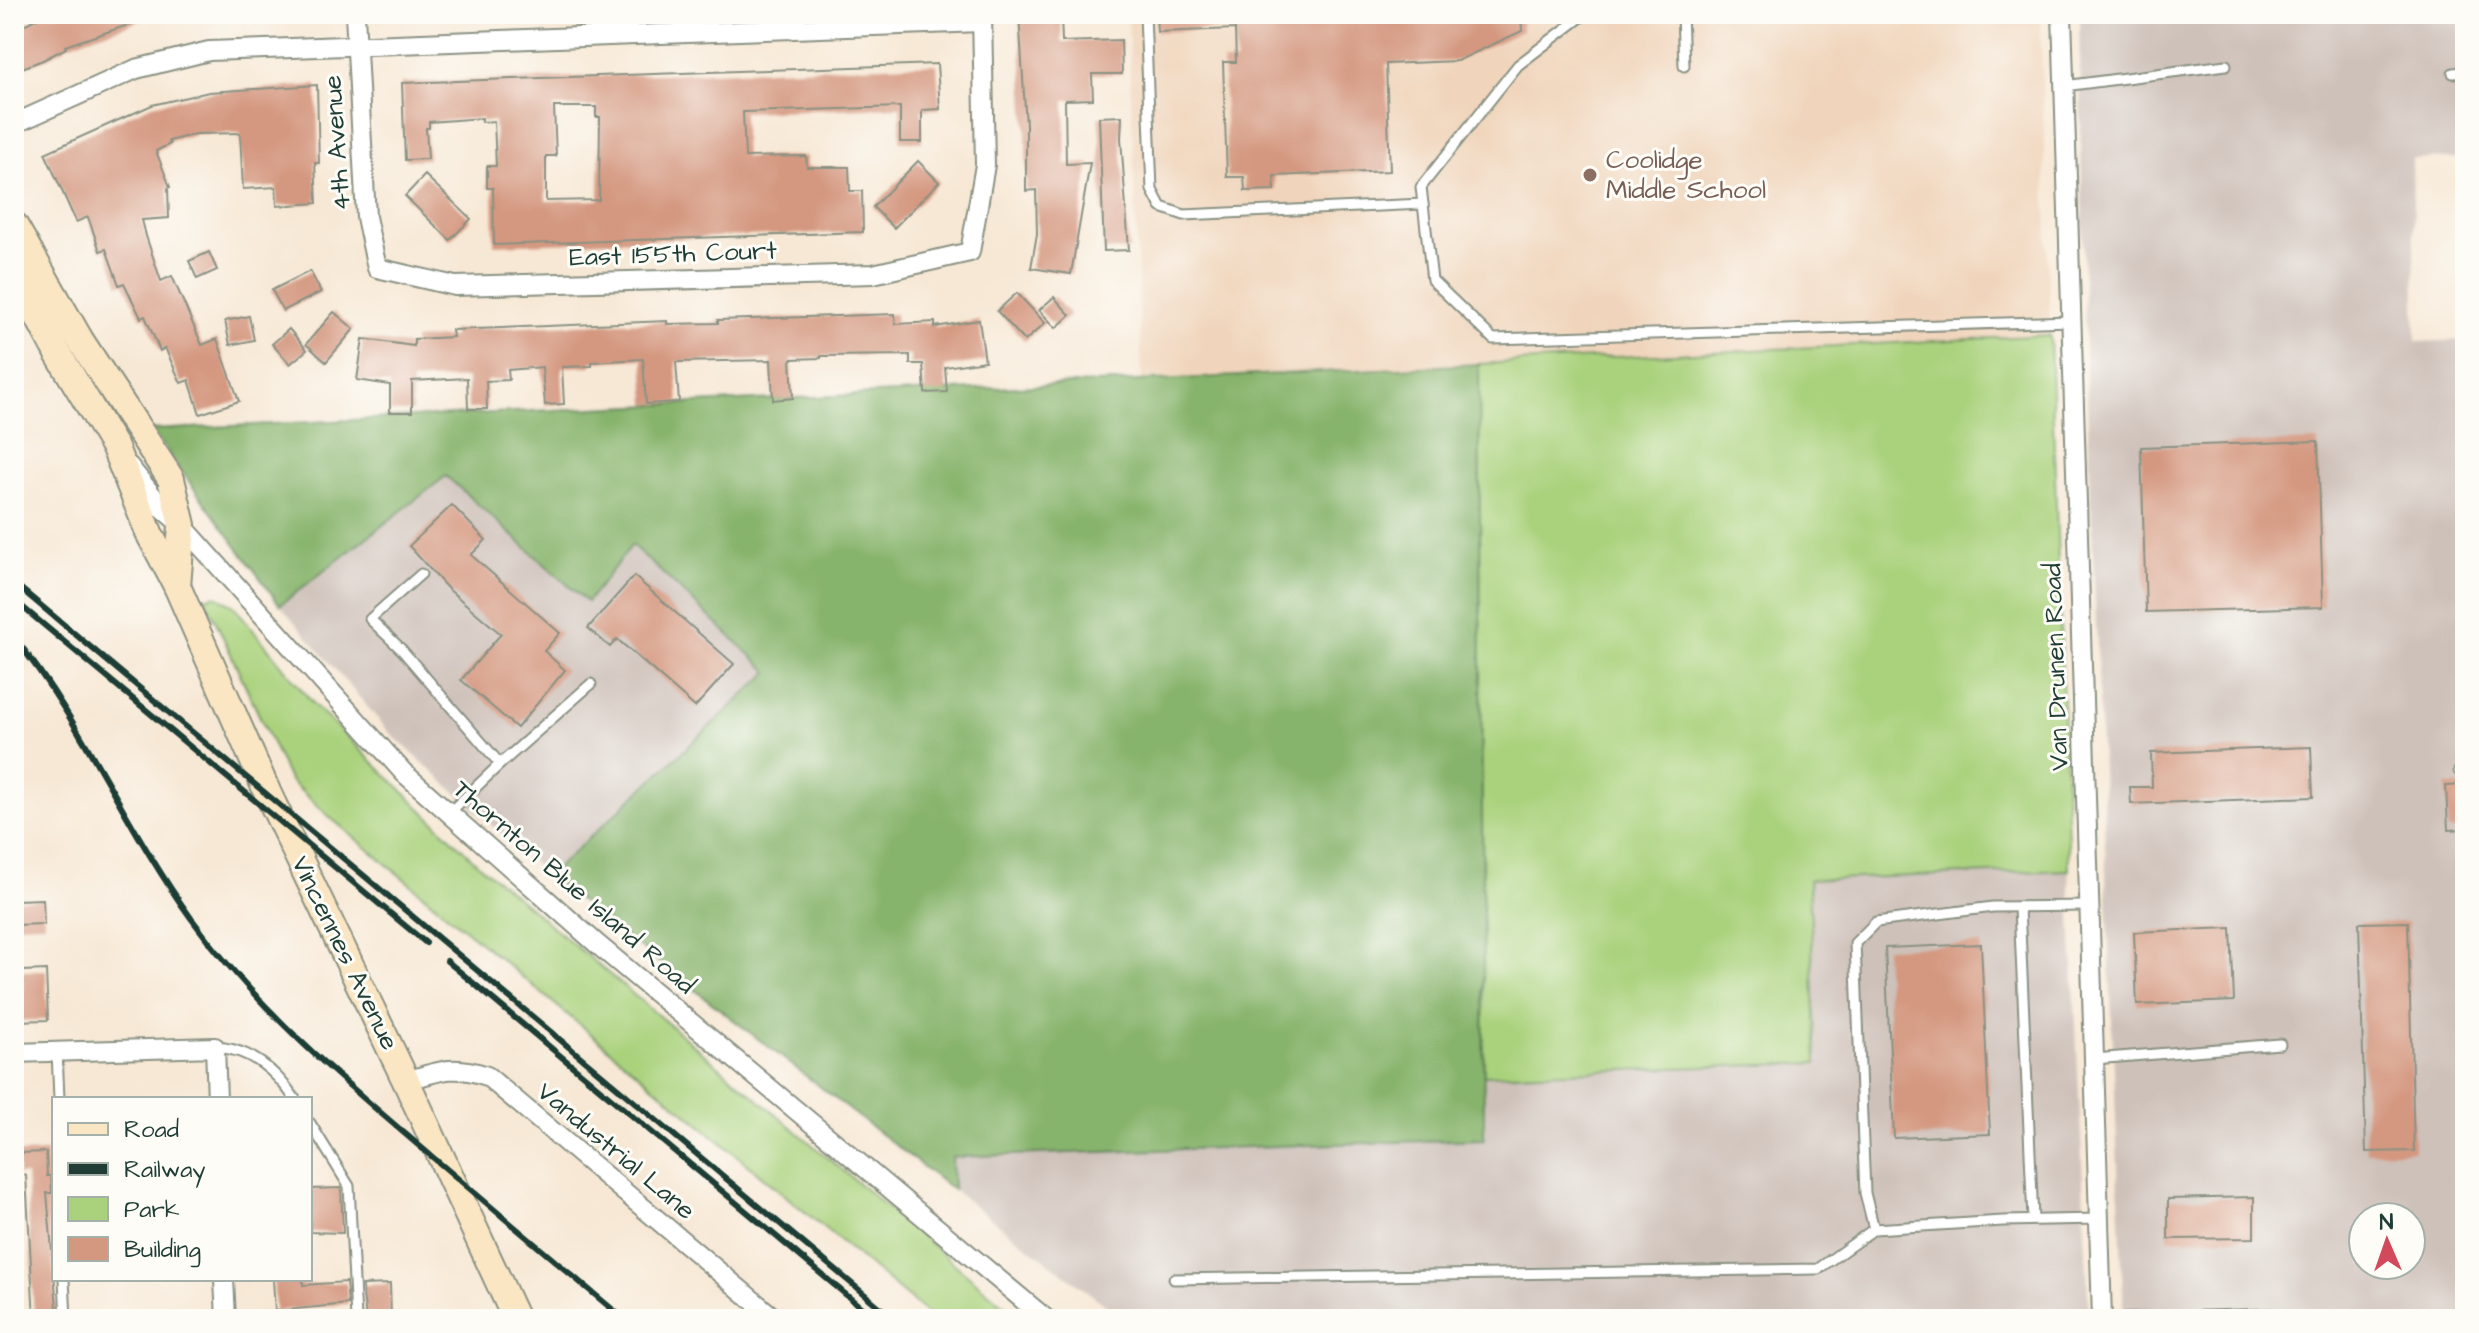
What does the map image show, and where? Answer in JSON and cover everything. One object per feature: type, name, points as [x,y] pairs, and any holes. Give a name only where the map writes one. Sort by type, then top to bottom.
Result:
[{"type":"street","name":"4th Avenue","points":[[355,14],[366,217],[377,268]]},
{"type":"street","name":"Van Drunen Road","points":[[2062,14],[2102,1319]]},
{"type":"street","points":[[14,124],[136,69],[209,51],[982,18]]},
{"type":"street","name":"East 155th Court","points":[[377,268],[425,281],[470,286],[873,274],[970,252],[985,165],[982,18]]},
{"type":"street","name":"Vincennes Avenue","points":[[14,225],[80,340],[171,479],[182,525],[177,586]]},
{"type":"street","name":"Vincennes Avenue","points":[[14,271],[57,352],[115,448],[150,535],[177,586],[269,796],[516,1319]]},
{"type":"street","name":"Thornton Blue Island Road","points":[[115,448],[164,510],[182,525],[404,773],[597,944],[1046,1319]]},
{"type":"street","points":[[14,1053],[215,1047],[217,1097]]},
{"type":"street","name":"Vandustrial Lane","points":[[406,1081],[443,1069],[464,1068],[487,1076],[775,1319]]},
{"type":"street","points":[[224,1281],[226,1319]]},
{"type":"lane","points":[[1145,14],[1152,190],[1161,207],[1184,215],[1423,204]]},
{"type":"lane","points":[[1585,14],[1518,65],[1421,187],[1432,280],[1493,339],[2071,321]]},
{"type":"lane","points":[[1682,14],[1684,66]]},
{"type":"lane","points":[[2064,86],[2226,65]]},
{"type":"lane","points":[[2453,73],[2465,72]]},
{"type":"lane","points":[[421,574],[370,619],[402,650],[500,764]]},
{"type":"lane","points":[[448,814],[591,684]]},
{"type":"lane","points":[[1874,1229],[1865,1193],[1855,943],[1876,922],[1993,907],[2089,906]]},
{"type":"lane","points":[[2019,907],[2033,1220]]},
{"type":"lane","points":[[2094,1059],[2280,1044]]},
{"type":"lane","points":[[215,1047],[242,1050],[278,1077],[293,1097]]},
{"type":"lane","points":[[57,1051],[59,1097]]},
{"type":"lane","points":[[312,1126],[349,1186],[356,1319]]},
{"type":"lane","points":[[1174,1279],[1818,1269],[1874,1229],[2099,1219]]},
{"type":"lane","points":[[64,1281],[66,1319]]},
{"type":"lane","points":[[2113,1319],[2270,1314],[2301,1319]]},
{"type":"shaded area","name":"Coolidge Middle School","points":[[1128,14],[2040,14],[2050,335],[1142,381]]},
{"type":"shaded area","points":[[2079,14],[2465,14],[2465,158],[2412,159],[2416,342],[2465,340],[2465,1319],[2124,1319],[2085,349]]},
{"type":"shaded area","points":[[446,475],[587,602],[632,545],[770,673],[548,876],[390,733],[280,605]]},
{"type":"shaded area","points":[[2069,870],[2089,1319],[1124,1319],[953,1190],[951,1157],[1483,1139],[1484,1075],[1816,1063],[1808,880]]},
{"type":"green space","points":[[2050,335],[2069,870],[1809,880],[1817,1063],[1484,1075],[1479,364]]},
{"type":"green space","points":[[1479,364],[1484,1139],[952,1157],[953,1190],[548,876],[769,672],[632,545],[587,602],[446,476],[280,605],[151,430]]},
{"type":"green space","points":[[215,595],[234,606],[315,706],[479,865],[1020,1319],[934,1319],[332,819],[289,780],[205,598]]},
{"type":"building","points":[[45,14],[149,14],[149,18],[65,46],[43,60],[14,71],[14,30]]},
{"type":"building","points":[[1019,14],[1061,14],[1062,42],[1121,40],[1122,74],[1092,74],[1093,99],[1065,100],[1066,164],[1090,163],[1071,274],[1031,268],[1037,234],[1036,190],[1026,191],[1026,126]]},
{"type":"building","points":[[1156,14],[1521,14],[1522,31],[1457,61],[1386,64],[1390,171],[1274,176],[1275,190],[1245,191],[1244,177],[1227,177],[1223,62],[1236,62],[1235,29],[1157,32]]},
{"type":"building","points":[[937,64],[940,109],[922,110],[922,142],[900,142],[900,107],[743,112],[745,157],[806,156],[807,167],[849,167],[850,191],[862,191],[863,232],[494,245],[493,188],[487,188],[487,166],[496,166],[494,121],[482,122],[482,118],[429,122],[429,128],[426,128],[428,159],[405,160],[402,83]],"holes":[[[554,107],[596,107],[596,117],[600,117],[599,200],[546,201],[546,156],[556,156]]]},
{"type":"building","points":[[317,85],[317,203],[277,206],[276,187],[243,189],[240,133],[196,134],[169,141],[170,144],[156,151],[170,187],[169,218],[142,220],[146,236],[161,281],[172,276],[202,345],[217,339],[239,401],[200,414],[189,380],[181,383],[165,348],[160,351],[145,316],[141,318],[124,283],[119,285],[106,249],[100,251],[88,217],[76,222],[45,153],[152,105],[209,92]]},
{"type":"building","points":[[1122,116],[1129,250],[1104,251],[1099,117]]},
{"type":"building","points":[[918,161],[939,182],[894,228],[873,207]]},
{"type":"building","points":[[425,175],[471,219],[450,240],[405,196]]},
{"type":"building","points":[[209,252],[217,270],[197,279],[189,261]]},
{"type":"building","points":[[310,271],[321,292],[283,311],[272,290]]},
{"type":"building","points":[[1017,293],[1045,323],[1025,341],[997,311]]},
{"type":"building","points":[[1054,297],[1070,315],[1056,328],[1039,310]]},
{"type":"building","points":[[334,312],[354,329],[326,362],[306,344]]},
{"type":"building","points":[[895,314],[896,324],[935,322],[935,327],[979,320],[985,361],[945,367],[947,392],[925,393],[923,364],[910,364],[910,355],[791,359],[793,398],[773,400],[771,360],[676,362],[679,402],[646,404],[643,359],[592,362],[592,366],[562,367],[564,404],[545,405],[542,367],[508,370],[509,380],[486,381],[487,409],[468,409],[467,378],[412,381],[412,412],[390,412],[390,385],[357,380],[363,339],[414,346],[414,339],[453,337],[452,330],[667,321],[667,324],[718,323],[718,320]]},
{"type":"building","points":[[249,316],[254,340],[230,345],[225,321]]},
{"type":"building","points":[[289,329],[307,350],[290,364],[272,344]]},
{"type":"building","points":[[2318,441],[2323,607],[2146,612],[2141,447]]},
{"type":"building","points":[[452,505],[486,540],[471,555],[560,633],[544,651],[565,670],[517,728],[461,680],[501,634],[447,588],[409,546]]},
{"type":"building","points":[[634,576],[734,664],[695,707],[617,639],[610,647],[588,628]]},
{"type":"building","points":[[2311,747],[2313,797],[2131,804],[2130,787],[2152,787],[2151,753]]},
{"type":"building","points":[[2465,785],[2465,829],[2448,830],[2446,786]]},
{"type":"building","points":[[43,899],[44,924],[16,925],[16,900]]},
{"type":"building","points":[[2408,922],[2414,1151],[2366,1152],[2359,923]]},
{"type":"building","points":[[2231,928],[2234,1001],[2137,1005],[2134,932]]},
{"type":"building","points":[[1981,944],[1990,1134],[1894,1138],[1885,948]]},
{"type":"building","points":[[46,970],[48,1020],[14,1021],[14,998],[23,998],[22,971]]},
{"type":"building","points":[[46,1152],[47,1176],[51,1176],[52,1193],[47,1193],[52,1281],[55,1281],[58,1319],[34,1319],[26,1175],[19,1175],[18,1153]]},
{"type":"building","points":[[341,1188],[343,1233],[312,1232],[312,1189]]},
{"type":"building","points":[[2254,1197],[2254,1238],[2168,1239],[2168,1199]]},
{"type":"building","points":[[273,1281],[303,1281],[303,1285],[346,1282],[348,1304],[275,1311]]},
{"type":"building","points":[[390,1284],[391,1319],[366,1319],[362,1285]]},
{"type":"railway","points":[[14,583],[894,1319]]},
{"type":"railway","points":[[14,600],[426,943]]},
{"type":"railway","points":[[14,637],[62,705],[168,884],[217,952],[245,984],[303,1044],[366,1100],[624,1319]]},
{"type":"railway","points":[[447,961],[875,1319]]},
{"type":"place","name":"Coolidge Middle School","points":[[1590,175]]}]
